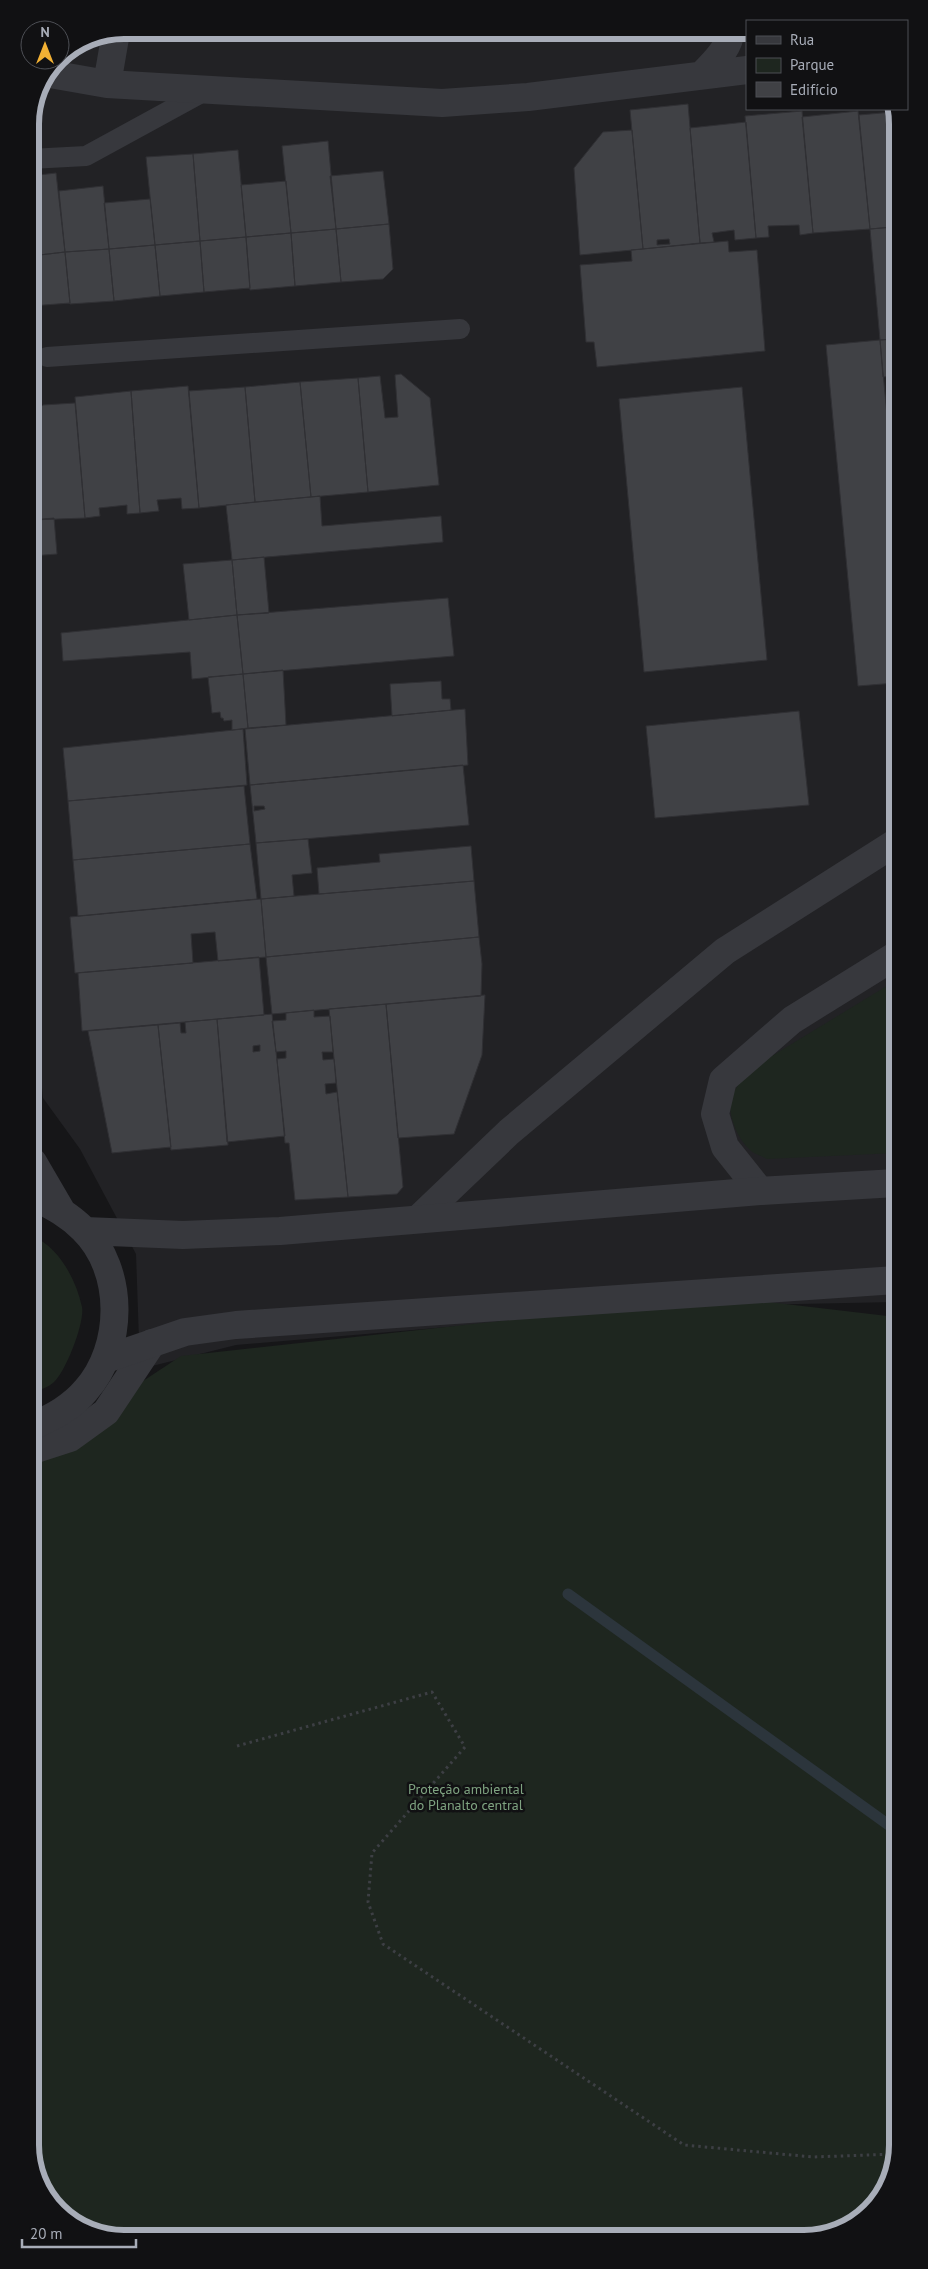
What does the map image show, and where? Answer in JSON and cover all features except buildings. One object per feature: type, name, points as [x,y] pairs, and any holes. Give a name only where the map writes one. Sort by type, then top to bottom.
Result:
[{"type":"street","points":[[107,84],[115,39]]},
{"type":"street","points":[[703,74],[719,57],[730,39]]},
{"type":"street","points":[[54,75],[107,84],[442,103],[528,97],[746,70]]},
{"type":"street","points":[[418,1219],[508,1132],[725,951],[889,847]]},
{"type":"street","points":[[760,1191],[725,1146],[715,1114],[723,1080],[792,1020],[889,960]]},
{"type":"street","points":[[39,1172],[61,1210]]},
{"type":"street","points":[[85,1231],[184,1235],[280,1231],[760,1191],[889,1183]]},
{"type":"street","points":[[39,1199],[61,1210],[85,1231],[104,1259],[114,1292],[114,1326],[106,1359],[87,1390],[59,1414],[39,1423]]},
{"type":"street","points":[[106,1359],[185,1332],[236,1324],[889,1280]]},
{"type":"street","points":[[39,1448],[70,1438],[106,1412],[152,1343]]},
{"type":"lane","points":[[39,159],[86,156],[205,91]]},
{"type":"lane","points":[[47,357],[460,329]]},
{"type":"path","points":[[237,1746],[432,1692],[465,1747],[372,1853],[368,1902],[383,1944],[684,2145],[814,2157],[889,2154]]},
{"type":"shaded area","points":[[113,39],[746,39],[746,110],[888,110],[889,1302],[697,1306],[236,1345],[140,1369],[136,1254],[80,1149],[43,1098],[39,1057],[39,118],[42,102],[56,72],[58,70],[70,70],[70,58],[81,50],[96,43]]},
{"type":"green space","points":[[889,985],[889,1153],[767,1159],[754,1153],[742,1140],[736,1129],[731,1116],[730,1104],[735,1091],[749,1070]]},
{"type":"green space","points":[[39,1239],[51,1248],[71,1275],[82,1307],[81,1324],[74,1346],[59,1376],[49,1385],[39,1390]]},
{"type":"green space","name":"Proteção ambiental do Planalto central","points":[[759,1301],[889,1316],[889,2156],[883,2178],[875,2192],[856,2213],[832,2226],[821,2229],[118,2230],[96,2226],[72,2213],[64,2205],[53,2192],[43,2173],[40,2162],[39,1449],[181,1356],[510,1320]]},
{"type":"waterway","points":[[568,1594],[889,1825]]}]
